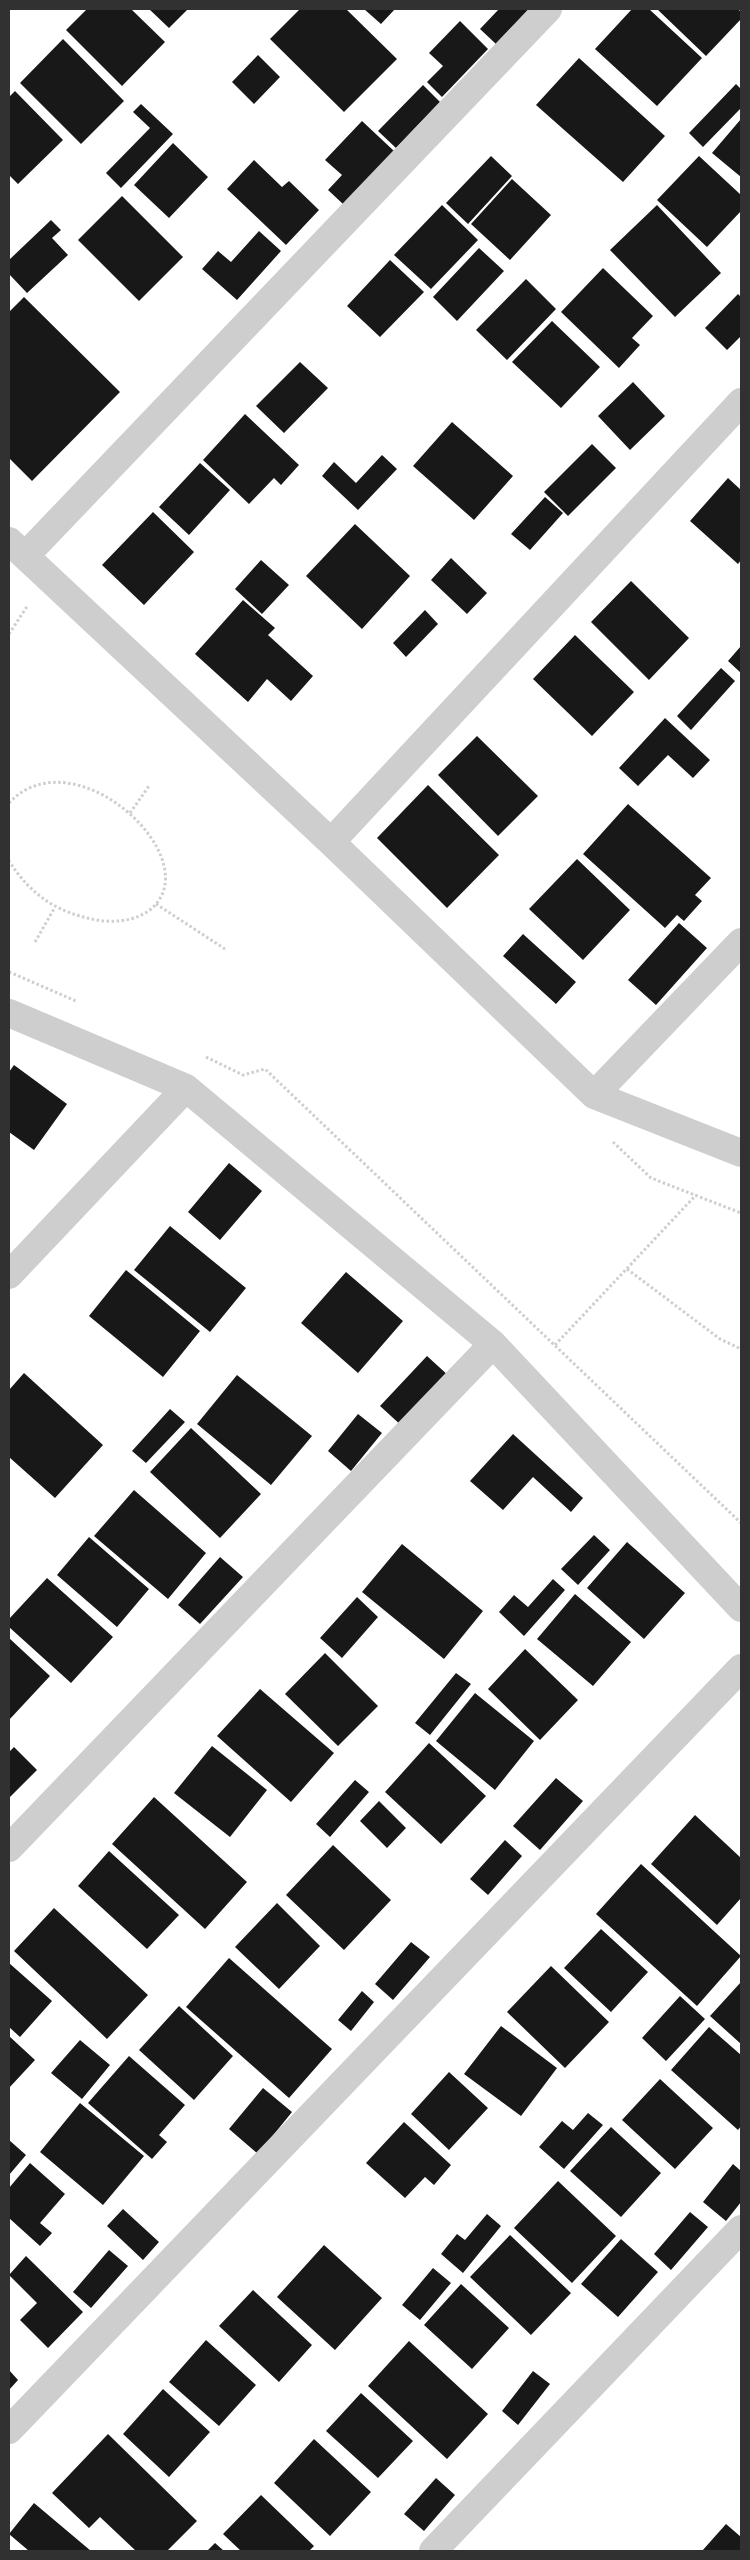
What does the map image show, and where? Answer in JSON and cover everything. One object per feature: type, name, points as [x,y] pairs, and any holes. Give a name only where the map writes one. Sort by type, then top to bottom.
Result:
[{"type":"street","points":[[548,9],[17,549],[332,842],[594,1095],[741,1153]]},
{"type":"street","points":[[332,842],[741,402]]},
{"type":"street","points":[[594,1095],[741,942]]},
{"type":"street","points":[[9,1013],[186,1088],[493,1344],[741,1608]]},
{"type":"street","points":[[9,1275],[186,1088]]},
{"type":"street","points":[[9,1848],[493,1344]]},
{"type":"street","points":[[9,2430],[741,1668]]},
{"type":"street","points":[[433,2551],[741,2229]]},
{"type":"path","points":[[9,634],[28,604]]},
{"type":"path","points":[[9,803],[19,792],[35,785],[56,781],[74,783],[90,789],[130,814],[143,826],[154,842],[165,874],[165,889],[156,904],[144,914],[126,920],[106,921],[72,915],[55,907],[39,896],[9,861]]},
{"type":"path","points":[[130,814],[149,786]]},
{"type":"path","points":[[156,904],[225,949]]},
{"type":"path","points":[[36,942],[55,907]]},
{"type":"path","points":[[204,1056],[243,1075],[265,1069],[741,1522]]},
{"type":"path","points":[[555,1345],[696,1195]]},
{"type":"path","points":[[627,1269],[720,1339],[741,1349]]},
{"type":"building","points":[[87,9],[131,9],[165,42],[122,86],[66,30]]},
{"type":"building","points":[[149,9],[188,9],[169,28]]},
{"type":"building","points":[[300,9],[346,9],[397,59],[344,112],[270,39]]},
{"type":"building","points":[[364,9],[395,9],[381,24]]},
{"type":"building","points":[[499,9],[529,9],[496,44],[480,29]]},
{"type":"building","points":[[632,9],[649,9],[702,58],[657,106],[595,49]]},
{"type":"building","points":[[657,9],[738,9],[741,12],[741,19],[706,56]]},
{"type":"building","points":[[460,21],[488,49],[442,97],[427,82],[443,66],[429,53]]},
{"type":"building","points":[[63,39],[124,101],[81,144],[20,83]]},
{"type":"building","points":[[258,55],[280,77],[254,104],[232,82]]},
{"type":"building","points":[[579,58],[665,136],[623,182],[536,105]]},
{"type":"building","points":[[736,84],[741,89],[741,108],[703,147],[689,133]]},
{"type":"building","points":[[423,85],[440,102],[396,148],[378,131]]},
{"type":"building","points":[[15,91],[63,140],[18,184],[9,175],[9,97]]},
{"type":"building","points":[[141,104],[173,134],[121,188],[106,173],[150,128],[133,112]]},
{"type":"building","points":[[741,119],[741,177],[712,153]]},
{"type":"building","points":[[362,121],[394,151],[343,204],[328,190],[342,175],[325,160]]},
{"type":"building","points":[[173,143],[208,177],[169,218],[134,185]]},
{"type":"building","points":[[491,156],[512,176],[468,224],[446,203]]},
{"type":"building","points":[[699,156],[741,195],[741,211],[707,247],[657,200]]},
{"type":"building","points":[[254,160],[282,187],[289,181],[319,210],[286,245],[227,189]]},
{"type":"building","points":[[512,179],[551,215],[510,260],[471,224]]},
{"type":"building","points":[[122,196],[183,257],[139,301],[78,240]]},
{"type":"building","points":[[442,205],[478,240],[431,289],[394,255]]},
{"type":"building","points":[[657,205],[721,273],[675,317],[610,250]]},
{"type":"building","points":[[51,220],[61,230],[52,238],[68,255],[27,293],[9,274],[9,260]]},
{"type":"building","points":[[259,231],[281,251],[237,300],[202,269],[218,251],[231,262]]},
{"type":"building","points":[[479,248],[504,271],[457,321],[433,297]]},
{"type":"building","points":[[390,260],[424,292],[380,337],[347,306]]},
{"type":"building","points":[[603,268],[653,316],[632,338],[640,345],[619,368],[561,312]]},
{"type":"building","points":[[526,279],[556,309],[507,360],[476,330]]},
{"type":"building","points":[[738,294],[741,297],[741,336],[727,350],[705,328]]},
{"type":"building","points":[[24,297],[120,392],[32,481],[9,458],[9,312]]},
{"type":"building","points":[[552,321],[600,367],[561,408],[512,362]]},
{"type":"building","points":[[300,362],[328,388],[284,433],[256,406]]},
{"type":"building","points":[[633,382],[665,416],[630,450],[598,416]]},
{"type":"building","points":[[245,414],[299,465],[281,485],[274,478],[249,504],[203,460]]},
{"type":"building","points":[[452,422],[513,476],[474,520],[413,466]]},
{"type":"building","points":[[592,444],[616,468],[568,516],[544,492]]},
{"type":"building","points":[[382,455],[397,469],[358,510],[322,476],[334,462],[356,483]]},
{"type":"building","points":[[200,463],[230,490],[189,535],[159,507]]},
{"type":"building","points":[[728,478],[741,490],[741,560],[738,564],[690,521]]},
{"type":"building","points":[[545,497],[563,513],[530,550],[511,534]]},
{"type":"building","points":[[153,512],[194,552],[144,605],[102,565]]},
{"type":"building","points":[[355,524],[410,576],[362,629],[306,576]]},
{"type":"building","points":[[451,558],[487,593],[467,614],[431,580]]},
{"type":"building","points":[[261,560],[289,585],[262,614],[235,589]]},
{"type":"building","points":[[631,581],[689,638],[649,680],[591,622]]},
{"type":"building","points":[[243,600],[275,628],[268,635],[313,676],[291,701],[267,679],[248,702],[195,654]]},
{"type":"building","points":[[425,610],[438,624],[406,657],[393,643]]},
{"type":"building","points":[[575,635],[634,692],[592,736],[533,679]]},
{"type":"building","points":[[741,646],[741,673],[728,661]]},
{"type":"building","points":[[721,668],[735,681],[691,730],[677,716]]},
{"type":"building","points":[[665,718],[710,760],[693,778],[668,755],[638,786],[619,768]]},
{"type":"building","points":[[477,736],[538,796],[498,836],[438,775]]},
{"type":"building","points":[[428,785],[499,855],[447,908],[377,838]]},
{"type":"building","points":[[628,804],[711,878],[695,895],[702,901],[684,921],[677,915],[665,928],[583,854]]},
{"type":"building","points":[[577,859],[630,910],[583,960],[529,909]]},
{"type":"building","points":[[679,923],[707,948],[656,1005],[628,980]]},
{"type":"building","points":[[523,934],[576,982],[556,1004],[503,956]]},
{"type":"building","points":[[14,1065],[67,1104],[34,1150],[9,1132],[9,1072]]},
{"type":"building","points":[[229,1163],[262,1191],[220,1240],[188,1212]]},
{"type":"building","points":[[170,1226],[246,1288],[210,1332],[134,1270]]},
{"type":"building","points":[[126,1270],[200,1331],[163,1377],[89,1316]]},
{"type":"building","points":[[346,1272],[403,1321],[358,1373],[301,1323]]},
{"type":"building","points":[[427,1356],[450,1377],[403,1427],[380,1406]]},
{"type":"building","points":[[24,1373],[103,1445],[55,1498],[9,1457],[9,1390]]},
{"type":"building","points":[[237,1375],[312,1436],[271,1485],[197,1424]]},
{"type":"building","points":[[170,1409],[185,1422],[146,1463],[132,1451]]},
{"type":"building","points":[[358,1414],[382,1433],[351,1471],[328,1451]]},
{"type":"building","points":[[191,1428],[261,1494],[220,1538],[150,1472]]},
{"type":"building","points":[[513,1434],[583,1498],[571,1512],[533,1477],[503,1510],[470,1481]]},
{"type":"building","points":[[134,1490],[206,1553],[168,1599],[94,1536]]},
{"type":"building","points":[[594,1535],[610,1550],[578,1585],[561,1569]]},
{"type":"building","points":[[89,1537],[149,1589],[117,1627],[57,1575]]},
{"type":"building","points":[[627,1542],[685,1593],[644,1639],[587,1588]]},
{"type":"building","points":[[402,1544],[483,1611],[444,1659],[362,1592]]},
{"type":"building","points":[[220,1557],[243,1577],[200,1624],[178,1605]]},
{"type":"building","points":[[47,1578],[113,1637],[71,1683],[9,1627],[9,1619]]},
{"type":"building","points":[[553,1579],[565,1590],[524,1636],[499,1612],[514,1595],[528,1607]]},
{"type":"building","points":[[575,1594],[631,1642],[593,1686],[537,1639]]},
{"type":"building","points":[[357,1597],[378,1617],[342,1658],[320,1638]]},
{"type":"building","points":[[9,1638],[50,1676],[9,1720]]},
{"type":"building","points":[[525,1649],[578,1700],[540,1740],[488,1689]]},
{"type":"building","points":[[325,1653],[378,1706],[338,1746],[285,1694]]},
{"type":"building","points":[[456,1673],[471,1684],[430,1735],[415,1723]]},
{"type":"building","points":[[260,1689],[334,1753],[291,1802],[217,1736]]},
{"type":"building","points":[[475,1693],[534,1741],[495,1790],[436,1741]]},
{"type":"building","points":[[429,1743],[486,1796],[441,1844],[385,1792]]},
{"type":"building","points":[[212,1746],[267,1790],[230,1837],[174,1793]]},
{"type":"building","points":[[14,1747],[37,1770],[9,1798],[9,1752]]},
{"type":"building","points":[[556,1778],[583,1801],[540,1850],[513,1826]]},
{"type":"building","points":[[355,1780],[369,1792],[330,1837],[316,1824]]},
{"type":"building","points":[[154,1797],[247,1882],[205,1929],[112,1844]]},
{"type":"building","points":[[379,1801],[406,1828],[387,1848],[360,1821]]},
{"type":"building","points":[[695,1815],[741,1858],[741,1898],[717,1925],[651,1864]]},
{"type":"building","points":[[505,1840],[522,1856],[488,1895],[470,1879]]},
{"type":"building","points":[[333,1845],[391,1900],[344,1950],[286,1895]]},
{"type":"building","points":[[109,1851],[179,1915],[147,1949],[78,1886]]},
{"type":"building","points":[[641,1864],[741,1956],[697,2006],[596,1914]]},
{"type":"building","points":[[277,1903],[320,1946],[279,1989],[235,1947]]},
{"type":"building","points":[[54,1908],[148,1995],[107,2039],[14,1951]]},
{"type":"building","points":[[601,1929],[648,1972],[611,2012],[564,1968]]},
{"type":"building","points":[[411,1942],[430,1957],[393,2000],[375,1984]]},
{"type":"building","points":[[229,1958],[332,2049],[289,2098],[186,2007]]},
{"type":"building","points":[[9,1963],[52,2001],[20,2037],[9,2027]]},
{"type":"building","points":[[551,1966],[609,2022],[565,2068],[507,2012]]},
{"type":"building","points":[[741,1982],[741,2044],[710,2016]]},
{"type":"building","points":[[362,1991],[374,2002],[351,2031],[338,2020]]},
{"type":"building","points":[[680,1996],[705,2019],[666,2061],[642,2038]]},
{"type":"building","points":[[179,2006],[233,2056],[194,2100],[139,2050]]},
{"type":"building","points":[[501,2026],[557,2068],[521,2116],[464,2074]]},
{"type":"building","points":[[709,2027],[741,2055],[741,2126],[738,2130],[671,2070]]},
{"type":"building","points":[[9,2036],[35,2060],[9,2088]]},
{"type":"building","points":[[80,2040],[110,2065],[82,2099],[51,2073]]},
{"type":"building","points":[[129,2056],[185,2105],[159,2135],[167,2142],[152,2159],[88,2103]]},
{"type":"building","points":[[449,2072],[488,2108],[449,2150],[411,2114]]},
{"type":"building","points":[[660,2079],[713,2128],[675,2169],[622,2120]]},
{"type":"building","points":[[263,2088],[292,2112],[258,2154],[229,2129]]},
{"type":"building","points":[[80,2103],[144,2156],[103,2205],[40,2152]]},
{"type":"building","points":[[588,2113],[603,2125],[564,2169],[539,2147],[562,2121],[573,2130]]},
{"type":"building","points":[[404,2122],[451,2165],[434,2185],[425,2177],[405,2198],[366,2163]]},
{"type":"building","points":[[611,2127],[661,2173],[621,2217],[570,2171]]},
{"type":"building","points":[[9,2140],[26,2155],[9,2175]]},
{"type":"building","points":[[30,2163],[65,2194],[40,2223],[52,2233],[40,2246],[9,2218],[9,2188]]},
{"type":"building","points":[[733,2164],[741,2171],[741,2202],[726,2221],[703,2202]]},
{"type":"building","points":[[558,2181],[616,2236],[572,2283],[514,2228]]},
{"type":"building","points":[[123,2209],[159,2242],[143,2260],[107,2226]]},
{"type":"building","points":[[690,2212],[708,2227],[671,2270],[654,2254]]},
{"type":"building","points":[[487,2214],[501,2226],[463,2273],[441,2254],[457,2234],[465,2240]]},
{"type":"building","points":[[510,2235],[571,2293],[531,2335],[470,2277]]},
{"type":"building","points":[[621,2239],[658,2272],[618,2317],[581,2284]]},
{"type":"building","points":[[324,2245],[382,2298],[335,2350],[277,2297]]},
{"type":"building","points":[[109,2250],[128,2266],[91,2308],[73,2292]]},
{"type":"building","points":[[26,2256],[83,2312],[48,2348],[20,2320],[37,2303],[9,2275]]},
{"type":"building","points":[[433,2268],[451,2283],[420,2320],[402,2305]]},
{"type":"building","points":[[461,2284],[509,2328],[472,2369],[424,2325]]},
{"type":"building","points":[[253,2290],[312,2345],[279,2382],[219,2326]]},
{"type":"building","points":[[206,2340],[256,2385],[219,2426],[169,2382]]},
{"type":"building","points":[[409,2341],[488,2414],[447,2459],[368,2386]]},
{"type":"building","points":[[9,2370],[18,2380],[9,2390]]},
{"type":"building","points":[[533,2371],[550,2384],[518,2425],[502,2411]]},
{"type":"building","points":[[163,2389],[210,2432],[169,2477],[123,2434]]},
{"type":"building","points":[[361,2393],[413,2441],[378,2478],[326,2431]]},
{"type":"building","points":[[108,2434],[197,2521],[167,2551],[136,2551],[100,2517],[89,2528],[52,2493]]},
{"type":"building","points":[[314,2439],[371,2492],[330,2536],[274,2483]]},
{"type":"building","points":[[436,2478],[455,2495],[424,2531],[404,2514]]},
{"type":"building","points":[[261,2495],[314,2546],[309,2551],[241,2551],[223,2534]]},
{"type":"building","points":[[34,2503],[91,2551],[29,2551],[9,2534]]},
{"type":"building","points":[[726,2524],[741,2537],[741,2551],[702,2551]]},
{"type":"building","points":[[215,2543],[224,2551],[207,2551]]}]
